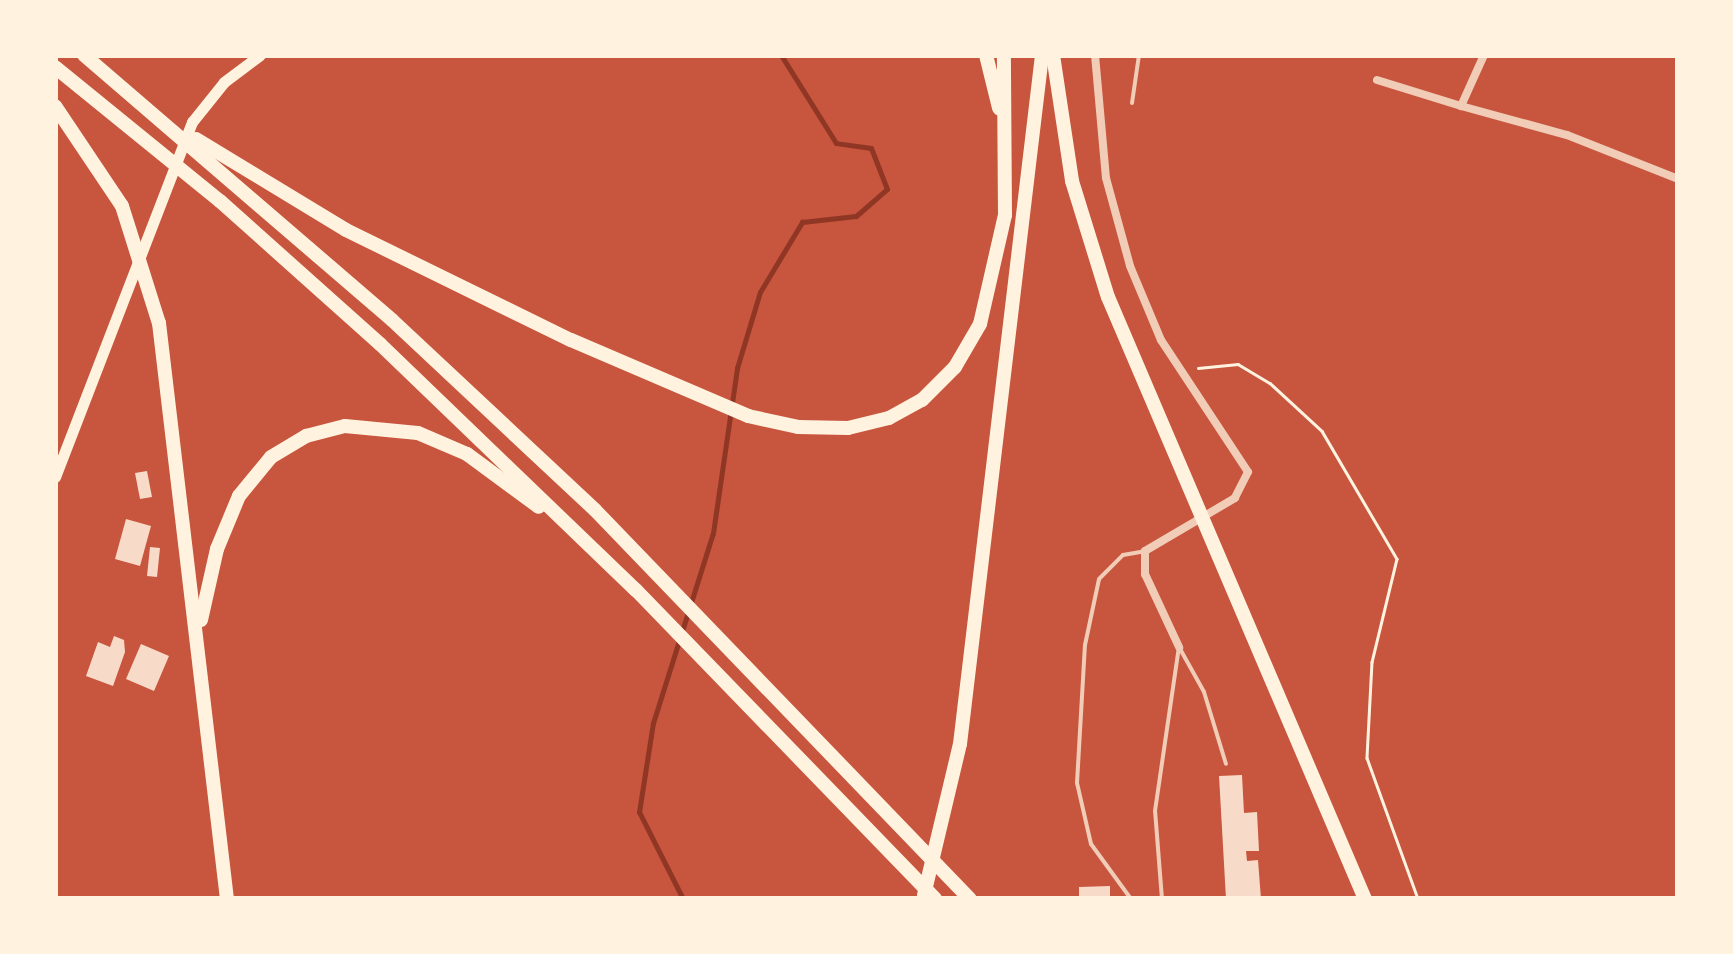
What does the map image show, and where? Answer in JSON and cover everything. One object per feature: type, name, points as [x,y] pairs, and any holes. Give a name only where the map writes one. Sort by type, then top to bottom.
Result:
[{"type":"highway","points":[[84,55],[236,174],[618,532],[970,899]]},
{"type":"highway","points":[[986,55],[1008,142]]},
{"type":"highway","points":[[996,55],[1005,109]]},
{"type":"highway","points":[[1004,55],[1016,243]]},
{"type":"highway","points":[[236,174],[410,264],[748,416],[798,427],[848,428],[889,418],[922,400],[955,366],[995,280],[1012,55]]},
{"type":"highway","points":[[923,899],[958,759],[1016,243],[1042,55]]},
{"type":"highway","points":[[1053,55],[1062,136],[1093,256],[1365,899]]},
{"type":"highway","points":[[55,67],[220,201],[599,554],[935,899]]},
{"type":"highway","points":[[55,106],[122,206],[159,323],[227,899]]},
{"type":"highway","points":[[198,633],[217,549],[245,487],[280,450],[336,428],[392,428],[442,442],[482,463],[599,554]]},
{"type":"main road","points":[[55,477],[192,122],[224,82],[260,55]]},
{"type":"street","points":[[1095,55],[1098,128],[1122,238],[1150,316],[1182,371],[1244,461],[1248,478],[1235,498],[1145,551],[1145,574],[1179,646]]},
{"type":"street","points":[[1461,106],[1484,55]]},
{"type":"street","points":[[1377,80],[1567,135],[1678,179]]},
{"type":"lane","points":[[1132,103],[1139,55]]},
{"type":"lane","points":[[1132,899],[1097,857],[1079,814],[1077,783],[1086,645],[1099,579],[1123,555],[1145,551]]},
{"type":"lane","points":[[1179,646],[1204,692],[1226,764]]},
{"type":"lane","points":[[1162,899],[1155,811],[1179,646]]},
{"type":"path","points":[[1182,371],[1238,364],[1270,383],[1322,431],[1397,559],[1372,662],[1367,758],[1418,899]]},
{"type":"building","points":[[147,471],[152,497],[140,499],[135,473]]},
{"type":"building","points":[[126,519],[151,526],[140,566],[115,559]]},
{"type":"building","points":[[150,547],[160,548],[157,577],[147,576]]},
{"type":"building","points":[[114,636],[124,640],[125,652],[113,686],[86,676],[98,642],[110,647]]},
{"type":"building","points":[[141,644],[169,656],[154,691],[126,679]]},
{"type":"building","points":[[1242,775],[1244,813],[1257,812],[1259,851],[1246,851],[1247,861],[1258,860],[1261,899],[1226,899],[1219,776]]},
{"type":"building","points":[[1110,886],[1110,899],[1079,899],[1079,887]]},
{"type":"waterway","points":[[683,899],[639,812],[653,723],[713,533],[737,368],[760,292],[802,222],[856,216],[887,189],[871,148],[836,143],[781,55]]}]
